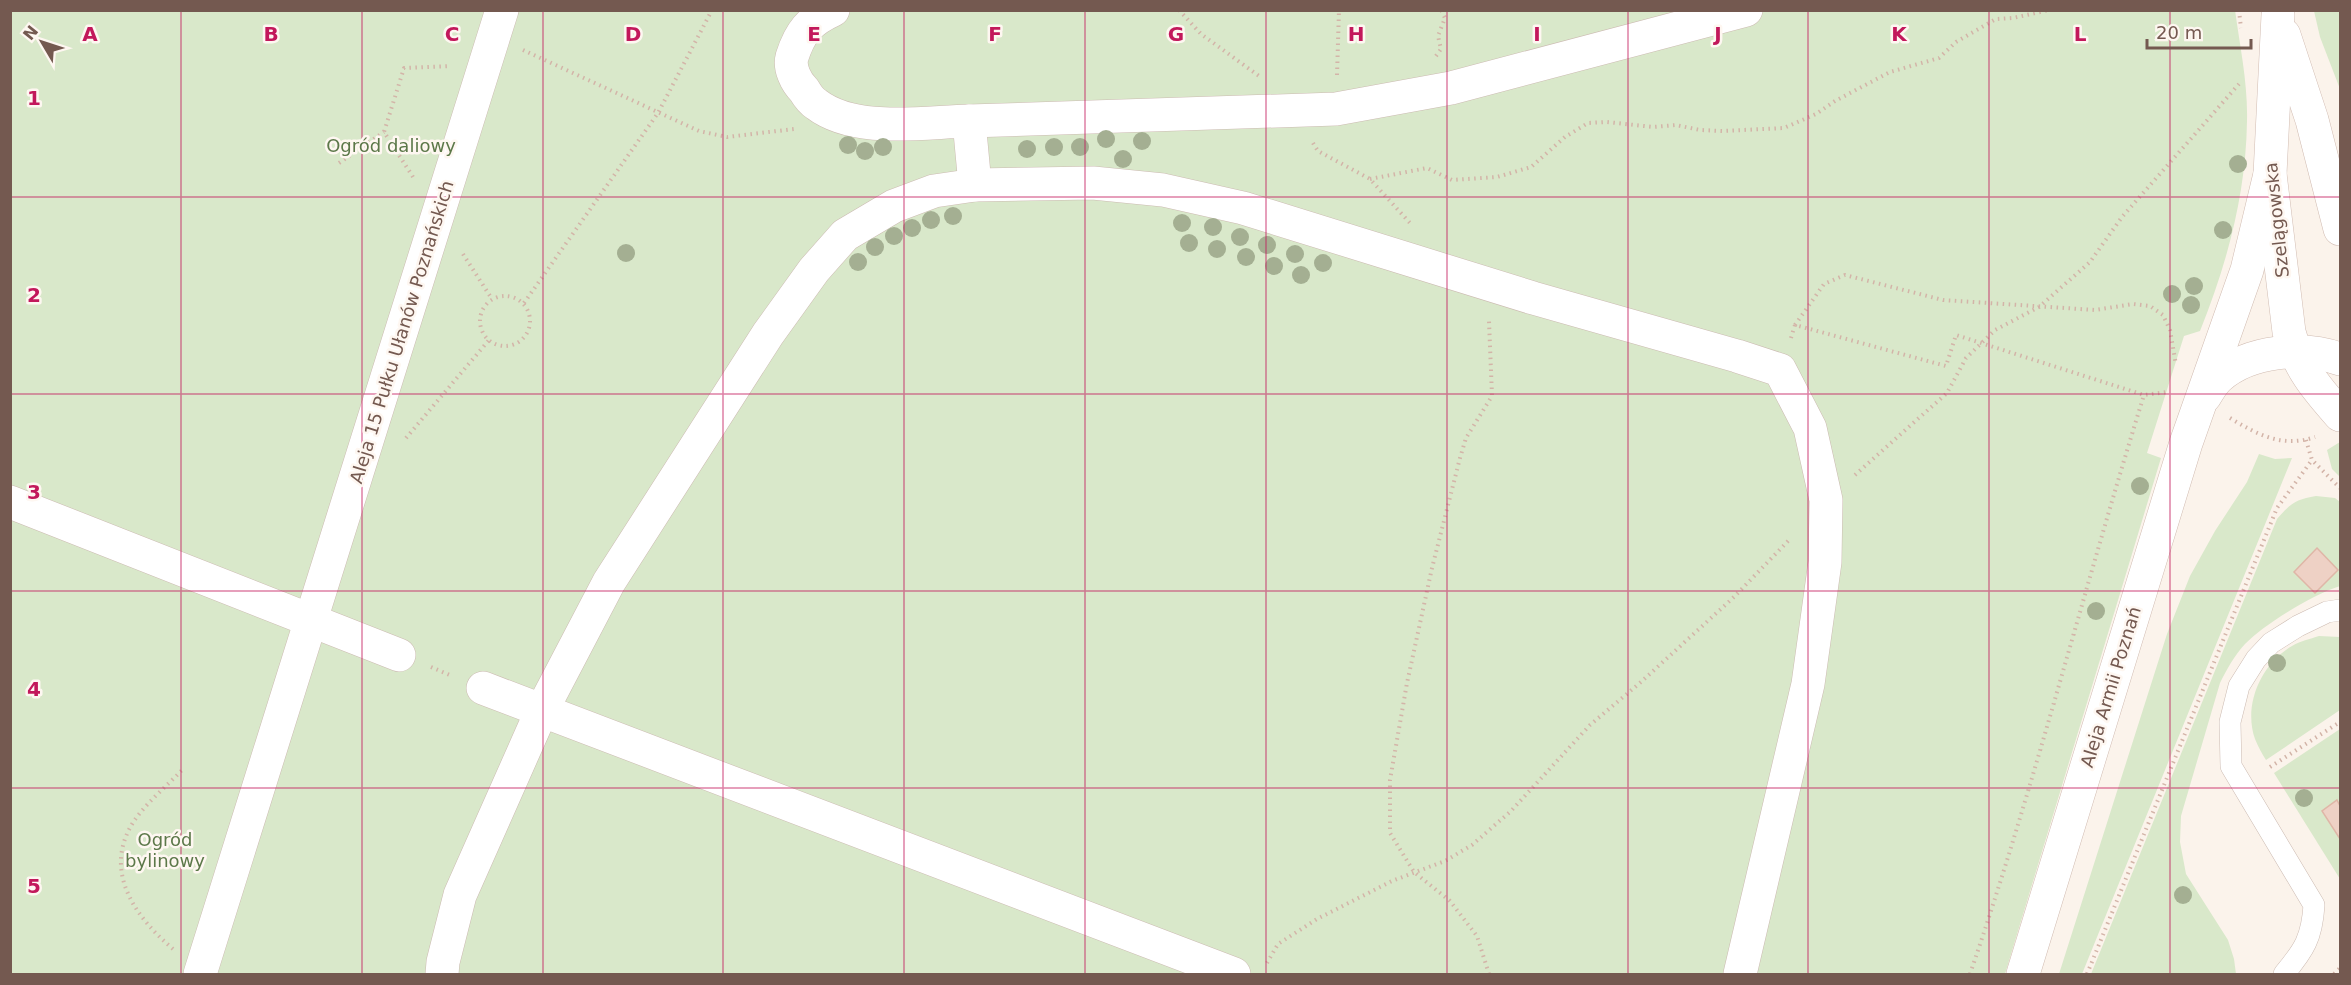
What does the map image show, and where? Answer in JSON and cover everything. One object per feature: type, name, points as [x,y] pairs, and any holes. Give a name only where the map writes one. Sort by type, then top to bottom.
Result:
[{"type":"street","points":[[833,10],[817,18],[799,37],[790,63],[797,83],[815,104],[837,115],[865,124],[1322,109],[1451,88],[1746,10]]},
{"type":"street","name":"Szelągowska","points":[[2277,13],[2270,174],[2286,311],[2294,352],[2313,385],[2331,425]]},
{"type":"street","name":"Szelągowska","points":[[2277,13],[2312,120],[2340,229]]},
{"type":"street","name":"Aleja 15 Pułku Ułanów Poznańskich","points":[[201,969],[493,37]]},
{"type":"street","points":[[969,121],[975,185]]},
{"type":"street","name":"Aleja Armii Poznań","points":[[2023,975],[2186,443],[2247,270],[2270,174]]},
{"type":"street","points":[[442,975],[443,962],[460,895],[542,710],[609,582],[768,334],[814,270],[845,235],[894,206],[934,191],[975,185],[1093,183],[1163,189],[1243,208],[1780,370],[1810,428],[1826,500],[1825,562],[1808,684],[1740,975]]},
{"type":"street","name":"Aleja Armii Poznań","points":[[2201,401],[2218,378],[2234,367],[2268,354],[2294,352],[2326,355],[2340,359]]},
{"type":"street","points":[[10,502],[399,655]]},
{"type":"street","points":[[483,688],[1234,975]]},
{"type":"lane","points":[[2284,975],[2304,950],[2313,927],[2314,905],[2231,766],[2230,723],[2239,686],[2256,659],[2271,643],[2298,626],[2336,613]]},
{"type":"path","points":[[524,303],[658,113],[712,10]]},
{"type":"path","points":[[1179,10],[1209,40],[1322,109]]},
{"type":"path","points":[[1339,10],[1322,109],[1305,131],[1318,151],[1370,179],[1413,226]]},
{"type":"path","points":[[1370,179],[1427,168],[1452,180],[1497,177],[1531,167],[1565,137],[1588,123],[1607,122],[1653,128],[1676,125],[1700,130],[1723,131],[1784,128],[1816,114],[1835,101],[1890,72],[1939,58],[1977,27],[1996,19],[2013,18],[2049,10]]},
{"type":"path","points":[[339,163],[384,132],[404,68],[493,37],[699,131],[727,137],[793,130]]},
{"type":"path","points":[[1266,964],[1278,944],[1317,919],[1392,881],[1445,861],[1472,845],[1511,811],[1590,725],[1734,597],[1826,500],[1947,393],[1966,358],[1995,330],[2039,307],[2090,262],[2122,217],[2247,76]]},
{"type":"path","points":[[384,132],[414,178]]},
{"type":"path","points":[[1795,325],[1824,284],[1845,275],[1943,300],[2095,310],[2133,304],[2150,306],[2163,315],[2170,330],[2173,348]]},
{"type":"path","points":[[477,276],[492,299]]},
{"type":"path","points":[[1469,278],[1484,294],[1490,323],[1492,396],[1466,438],[1415,648],[1390,780],[1390,833],[1414,872],[1450,901],[1477,936],[1489,975]]},
{"type":"path","points":[[500,295],[509,295],[524,303],[530,313],[531,324],[527,334],[520,342],[510,346],[498,345],[483,333],[480,314],[492,299],[500,295]]},
{"type":"path","points":[[1821,333],[1946,366],[1956,335],[2144,395],[2168,392]]},
{"type":"path","points":[[399,446],[489,340]]},
{"type":"path","points":[[1970,975],[2031,781],[2079,620],[2104,524],[2144,395]]},
{"type":"path","points":[[2240,424],[2276,441],[2287,442],[2306,440],[2331,425]]},
{"type":"path","points":[[2306,440],[2312,460],[2340,488]]},
{"type":"path","points":[[2086,975],[2277,508],[2312,460]]},
{"type":"path","points":[[399,655],[483,688]]},
{"type":"path","points":[[2270,767],[2340,722]]},
{"type":"path","points":[[182,770],[135,819],[123,843],[120,864],[126,889],[136,909],[154,932],[201,969]]},
{"type":"path","points":[[2334,975],[2340,968]]},
{"type":"green space","points":[[2235,10],[2245,79],[2247,121],[2243,175],[2233,228],[2219,280],[2200,331],[2184,336],[2147,453],[2161,458],[2005,974],[11,974],[10,11]]},
{"type":"green space","points":[[2314,11],[2340,11],[2340,89],[2320,37]]},
{"type":"green space","points":[[2340,442],[2340,477],[2332,469],[2327,450]]},
{"type":"green space","points":[[2259,454],[2275,459],[2292,458],[2082,974],[2059,974],[2167,634],[2190,576],[2215,531],[2247,482]]},
{"type":"green space","points":[[2316,496],[2335,498],[2340,502],[2340,586],[2317,596],[2277,619],[2253,636],[2234,658],[2220,683],[2181,816],[2180,842],[2186,874],[2228,940],[2236,974],[2091,974],[2277,519],[2294,503]]},
{"type":"green space","points":[[2319,636],[2340,637],[2340,710],[2266,760],[2255,739],[2252,726],[2251,713],[2257,686],[2271,663],[2281,654],[2295,644]]},
{"type":"green space","points":[[2340,729],[2340,879],[2274,773]]},
{"type":"building","points":[[2317,548],[2338,570],[2315,593],[2294,572]]},
{"type":"building","points":[[2337,800],[2340,806],[2340,839],[2322,811]]},
{"type":"park label","name":"Ogród daliowy","points":[[391,146]]},
{"type":"park label","name":"Ogród bylinowy","points":[[165,850]]}]
